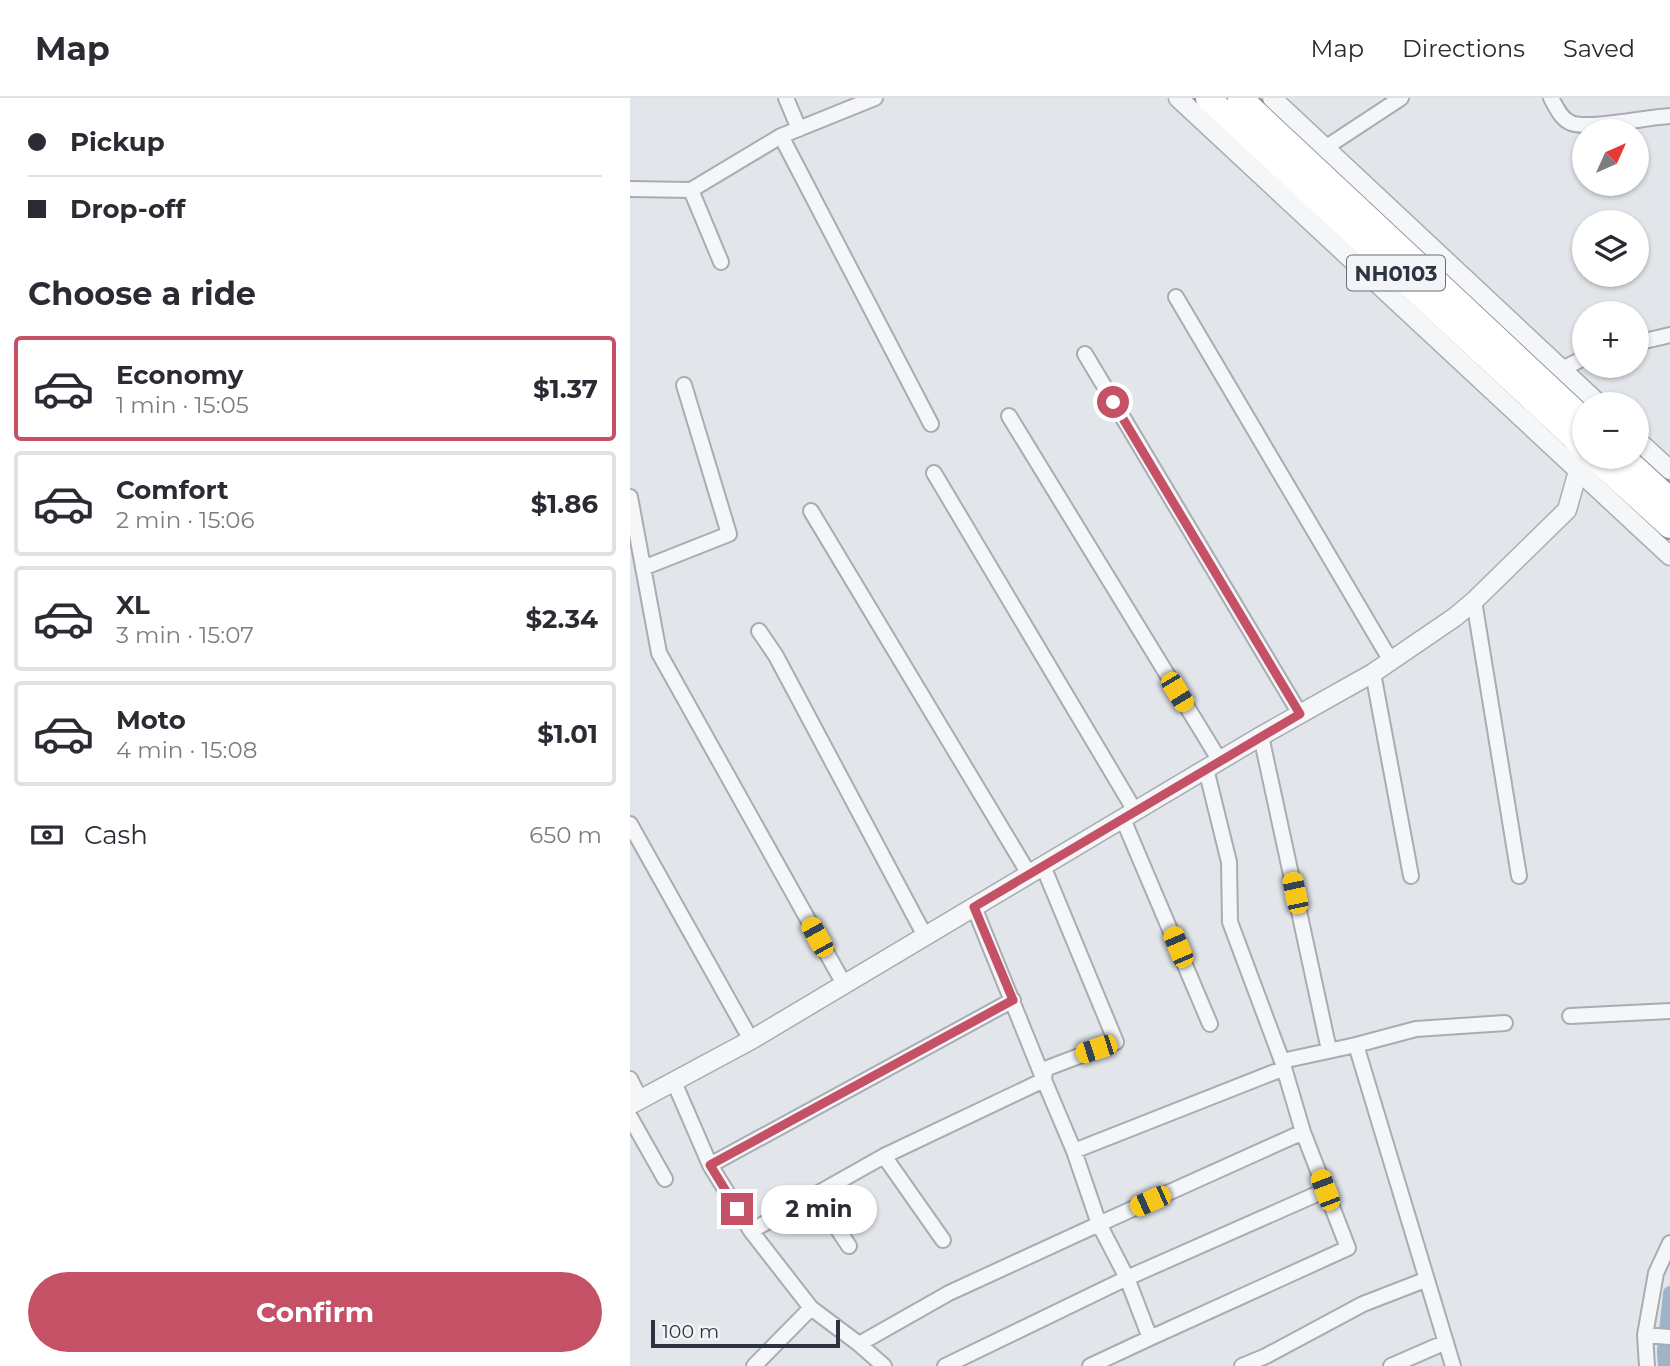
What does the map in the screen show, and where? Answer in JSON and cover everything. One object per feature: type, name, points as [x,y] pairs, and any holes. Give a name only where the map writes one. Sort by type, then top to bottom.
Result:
[{"type":"highway","name":"NH0103","points":[[1208,98],[1572,434]]},
{"type":"highway","name":"NH0103","points":[[1240,98],[1572,433]]},
{"type":"highway","name":"NH0103","points":[[1610,469],[1670,526]]},
{"type":"highway","points":[[1636,469],[1670,500]]},
{"type":"street","points":[[786,98],[799,129]]},
{"type":"street","points":[[630,189],[691,190],[780,136],[875,98]]},
{"type":"street","points":[[1178,98],[1572,435]]},
{"type":"street","points":[[1272,98],[1587,392]]},
{"type":"street","points":[[1325,148],[1402,98]]},
{"type":"street","points":[[1551,98],[1563,118],[1572,124],[1670,116]]},
{"type":"street","points":[[780,136],[931,424]]},
{"type":"street","points":[[691,190],[720,262]]},
{"type":"street","points":[[1176,297],[1391,661]]},
{"type":"street","points":[[1649,340],[1670,335]]},
{"type":"street","points":[[1085,354],[1300,714]]},
{"type":"street","points":[[1562,369],[1572,364]]},
{"type":"street","points":[[643,568],[730,534],[684,385]]},
{"type":"street","points":[[1009,416],[1213,765],[1229,862],[1230,922],[1282,1065],[1303,1132],[1348,1248],[1090,1366]]},
{"type":"street","points":[[1649,451],[1670,470]]},
{"type":"street","points":[[630,1079],[635,1102],[751,1040],[1261,736],[1373,673],[1474,601],[1567,510],[1577,469]]},
{"type":"street","points":[[1602,469],[1670,556]]},
{"type":"street","points":[[934,473],[1129,815],[1210,1024]]},
{"type":"street","points":[[630,497],[634,542],[643,568],[659,653],[844,984]]},
{"type":"street","points":[[811,510],[1036,870],[1116,1042],[1045,1069],[1044,1080]]},
{"type":"street","points":[[1474,601],[1519,876]]},
{"type":"street","points":[[759,631],[776,656],[925,936]]},
{"type":"street","points":[[1373,673],[1411,876]]},
{"type":"street","points":[[1261,736],[1329,1050]]},
{"type":"street","points":[[630,824],[751,1040]]},
{"type":"street","points":[[974,907],[1074,1151],[1099,1224],[1128,1278],[1150,1338]]},
{"type":"street","points":[[710,1165],[1013,1000]]},
{"type":"street","points":[[1570,1017],[1670,1011]]},
{"type":"street","points":[[1074,1151],[1282,1065],[1329,1050],[1416,1029],[1505,1023]]},
{"type":"street","points":[[1356,1045],[1453,1366]]},
{"type":"street","points":[[751,1230],[884,1156],[1044,1080]]},
{"type":"street","points":[[674,1082],[710,1165],[751,1230],[811,1308],[884,1366]]},
{"type":"street","points":[[630,1117],[665,1180]]},
{"type":"street","points":[[859,1344],[949,1293],[1303,1132]]},
{"type":"street","points":[[884,1156],[943,1240]]},
{"type":"street","points":[[945,1366],[1128,1278],[1325,1190]]},
{"type":"street","points":[[815,1195],[849,1246]]},
{"type":"street","points":[[1647,1366],[1645,1335],[1656,1273],[1670,1243]]},
{"type":"street","points":[[1242,1366],[1363,1304],[1426,1280]]},
{"type":"street","points":[[754,1366],[811,1308]]},
{"type":"street","points":[[1645,1335],[1670,1337]]},
{"type":"street","points":[[1391,1366],[1446,1342]]},
{"type":"waterway","points":[[1665,1366],[1670,1293]]},
{"type":"route","points":[[737,1209],[710,1165],[1013,1000],[974,907],[1300,714],[1113,402]]}]
